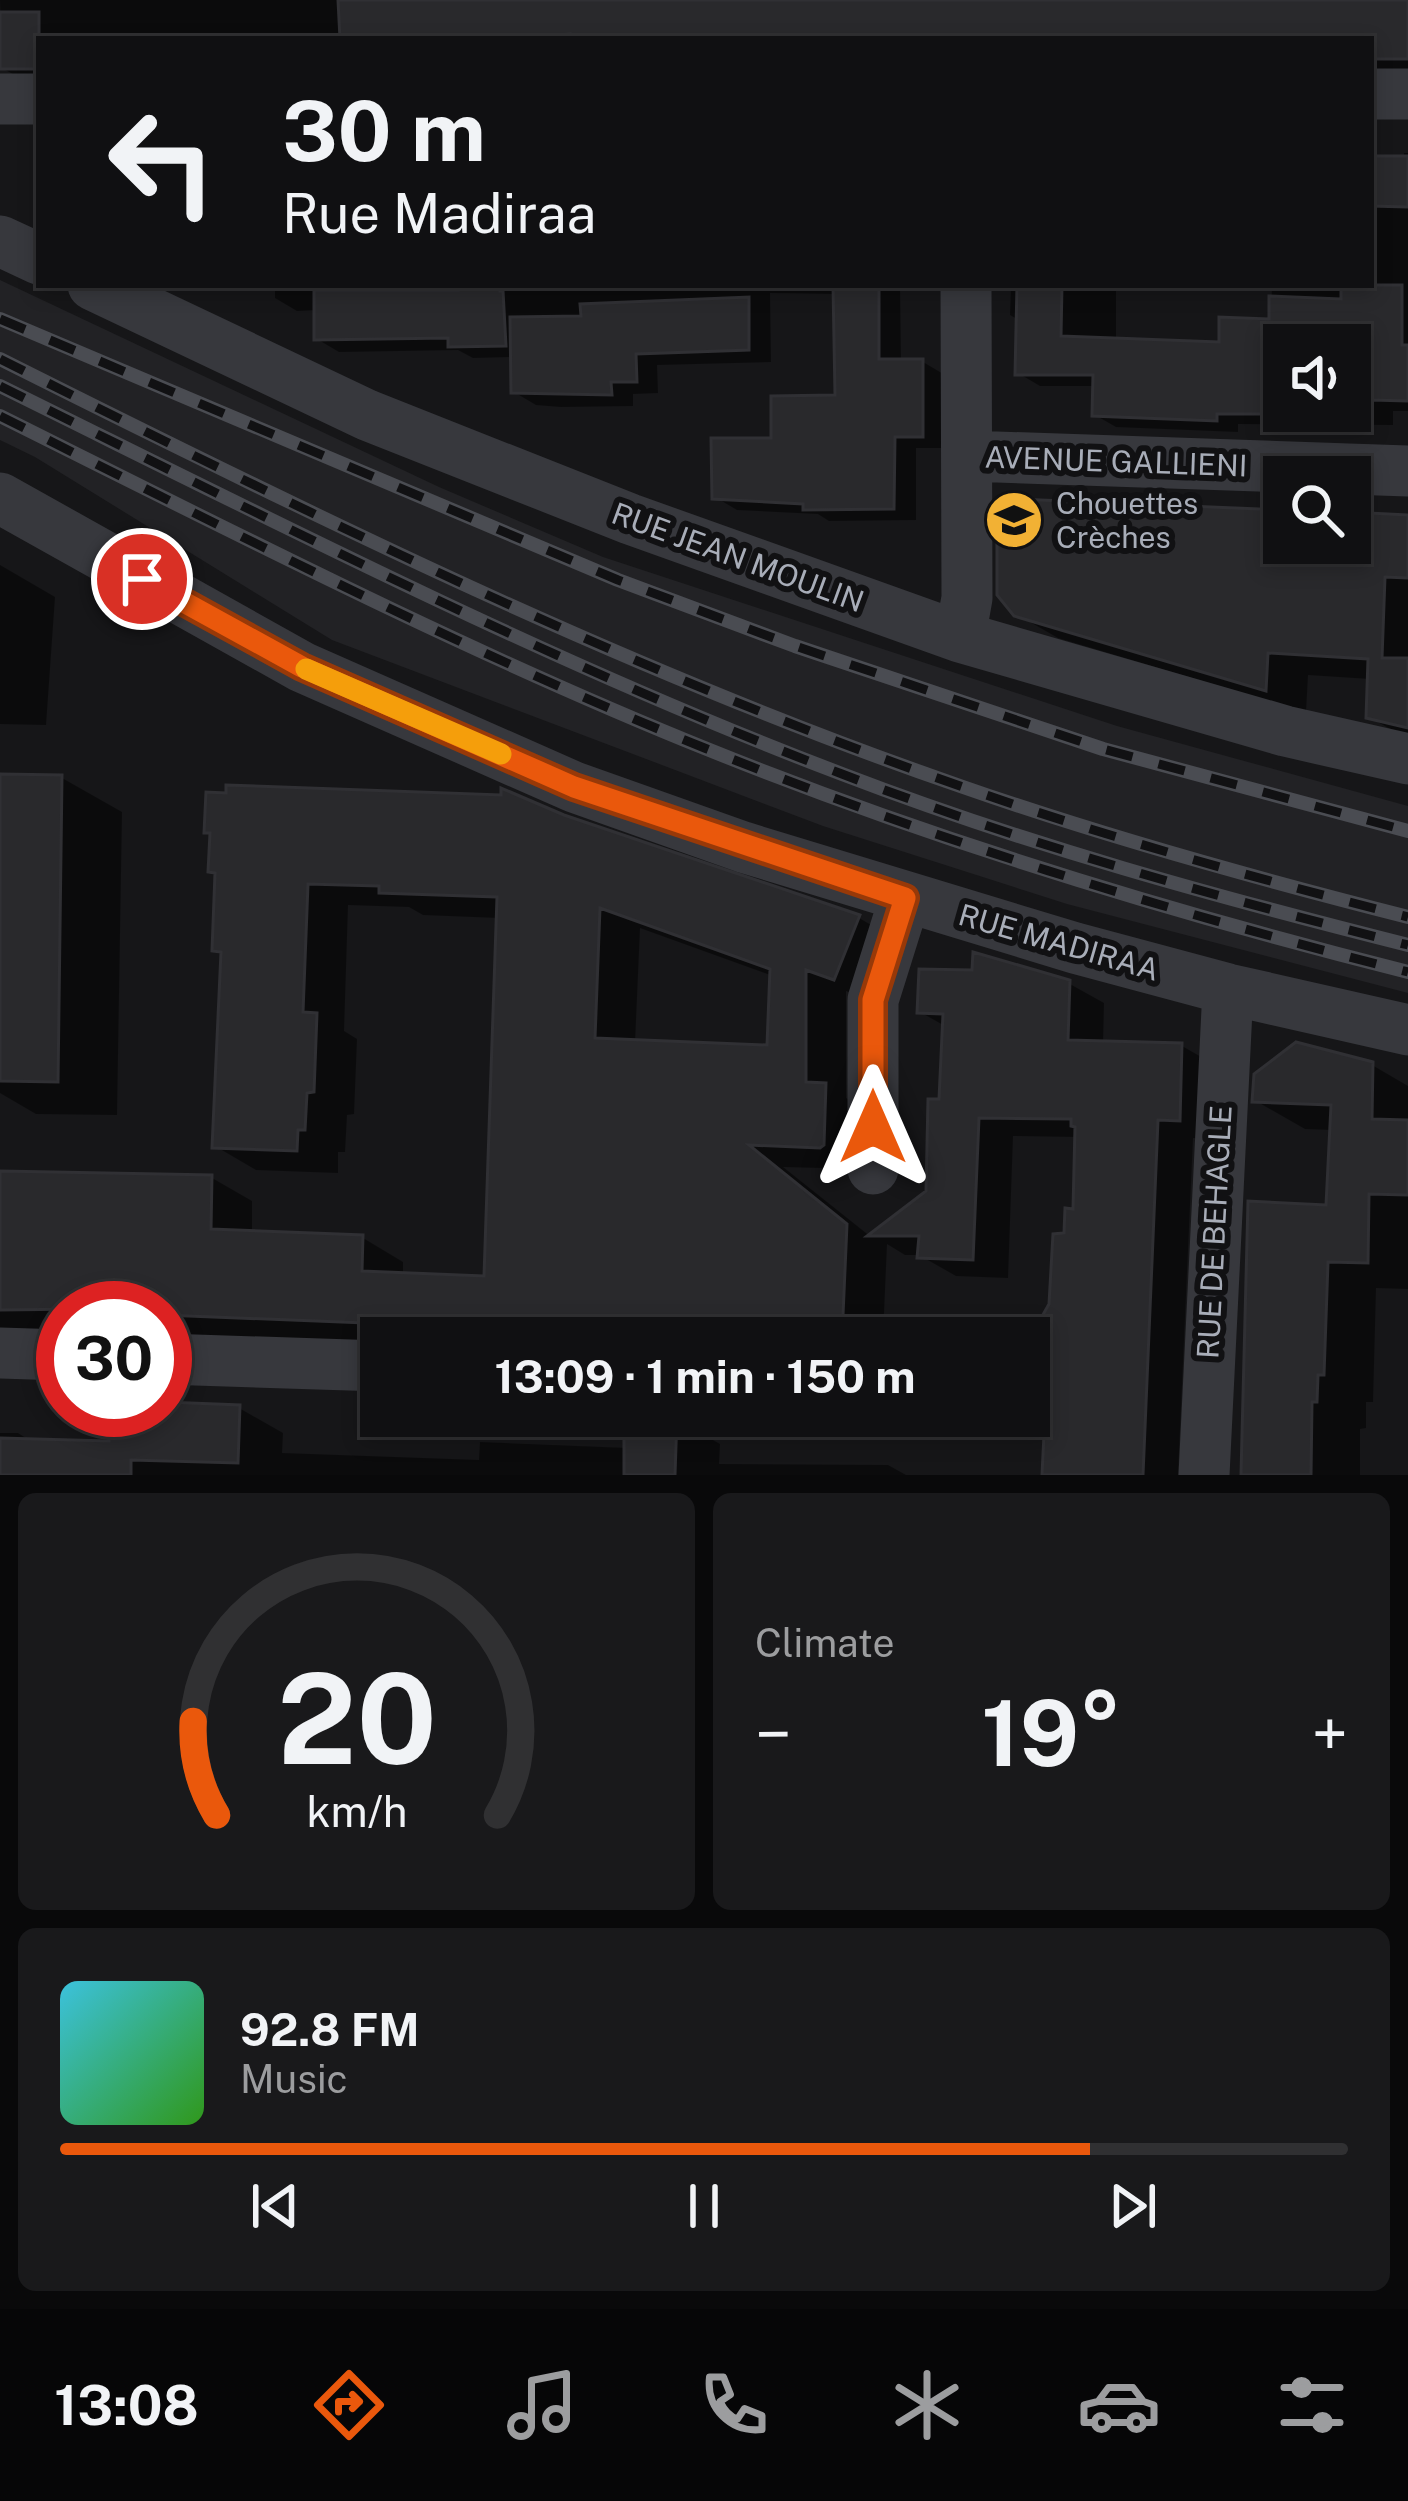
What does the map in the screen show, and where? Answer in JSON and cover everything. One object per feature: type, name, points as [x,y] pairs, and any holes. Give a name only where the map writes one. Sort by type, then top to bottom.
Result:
[{"type":"street","points":[[1374,94],[1408,94]]},
{"type":"street","points":[[0,99],[36,99]]},
{"type":"street","points":[[0,241],[36,259]]},
{"type":"street","name":"RUE JEAN MOULIN","points":[[99,288],[367,415],[630,519],[960,637],[1285,731],[1408,759]]},
{"type":"street","points":[[960,637],[967,598],[965,288]]},
{"type":"street","name":"AVENUE GALLIENI","points":[[968,456],[1408,471]]},
{"type":"street","name":"RUE MADIRAA","points":[[0,498],[322,676],[574,787],[905,898],[1228,989],[1408,1030]]},
{"type":"street","points":[[873,1169],[873,1000],[905,898]]},
{"type":"street","name":"RUE DE BEHAGLE","points":[[1204,1475],[1228,989]]},
{"type":"street","points":[[0,1353],[36,1354]]},
{"type":"street","points":[[192,1360],[360,1365]]},
{"type":"shaded area","points":[[0,280],[439,487],[603,557],[1117,726],[1408,806],[1408,993],[1067,904],[823,826],[332,640],[0,440]]},
{"type":"building","points":[[338,0],[1408,0],[1408,59],[1374,59],[1374,36],[340,36]]},
{"type":"building","points":[[0,12],[39,12],[36,69],[0,69]]},
{"type":"building","points":[[1374,156],[1408,156],[1408,207],[1374,206]]},
{"type":"building","points":[[1402,285],[1408,401],[1372,400],[1371,414],[1371,324],[1263,324],[1263,414],[1217,414],[1217,421],[1092,416],[1093,375],[1015,375],[1017,288],[1062,288],[1061,336],[1219,342],[1219,317],[1269,319],[1269,296],[1341,299],[1341,288]]},
{"type":"building","points":[[833,288],[879,288],[879,359],[923,359],[923,437],[895,437],[894,509],[803,510],[803,504],[712,499],[711,438],[771,438],[771,396],[835,395]]},
{"type":"building","points":[[314,290],[503,291],[506,346],[448,347],[448,338],[314,340]]},
{"type":"building","points":[[749,297],[749,350],[636,354],[637,382],[611,382],[612,395],[511,393],[510,317],[581,316],[580,304]]},
{"type":"building","points":[[1015,499],[1263,509],[1263,564],[1371,564],[1371,513],[1408,515],[1408,578],[1385,577],[1382,658],[1408,658],[1408,728],[1366,718],[1368,659],[1268,653],[1266,691],[1014,616],[997,595],[997,518]]},
{"type":"building","points":[[0,774],[62,775],[58,1082],[0,1081]]},
{"type":"building","points":[[226,785],[501,795],[501,788],[564,815],[860,915],[834,980],[806,970],[806,1082],[826,1083],[824,1145],[749,1145],[847,1224],[843,1317],[360,1317],[360,1323],[192,1316],[192,1281],[36,1281],[36,1310],[0,1310],[0,1171],[212,1175],[211,1229],[363,1235],[362,1271],[484,1276],[497,897],[379,893],[379,886],[308,884],[303,1012],[317,1013],[314,1092],[307,1093],[305,1130],[298,1130],[297,1151],[212,1148],[221,952],[212,951],[215,873],[208,872],[206,792],[226,793]],"holes":[[[600,908],[770,969],[767,1045],[595,1038]]]},
{"type":"building","points":[[973,952],[1070,980],[1068,1040],[1182,1043],[1180,1121],[1158,1120],[1143,1475],[1042,1475],[1044,1437],[1050,1437],[1050,1317],[1042,1317],[1049,1304],[1053,1234],[1064,1233],[1065,1208],[1073,1209],[1075,1127],[1071,1119],[979,1118],[973,1260],[917,1258],[919,1236],[867,1236],[926,1191],[928,1099],[939,1099],[943,1014],[917,1013],[919,969],[972,970]]},
{"type":"building","points":[[1296,1042],[1373,1062],[1372,1119],[1408,1120],[1408,1195],[1369,1194],[1368,1263],[1328,1262],[1324,1375],[1318,1375],[1317,1402],[1312,1402],[1311,1475],[1241,1475],[1248,1201],[1326,1205],[1331,1105],[1252,1102],[1254,1074]]},
{"type":"building","points":[[192,1403],[240,1405],[238,1463],[131,1460],[131,1475],[0,1475],[0,1438],[109,1441],[109,1437],[192,1437]]},
{"type":"building","points":[[624,1437],[676,1437],[675,1475],[624,1475]]},
{"type":"railway","points":[[0,319],[618,580],[795,646],[1103,749],[1408,831]]},
{"type":"railway","points":[[0,359],[355,533],[717,694],[963,787],[1073,823],[1408,917]]},
{"type":"railway","points":[[0,386],[521,639],[842,774],[1052,847],[1408,945]]},
{"type":"railway","points":[[0,416],[439,632],[617,712],[793,783],[1054,873],[1408,972]]},
{"type":"slow traffic","points":[[306,669],[501,754]]},
{"type":"place","name":"Chouettes Crèches","points":[[1014,520]]},
{"type":"route","points":[[142,579],[302,667],[574,787],[905,898],[873,1000],[873,1127]]}]
